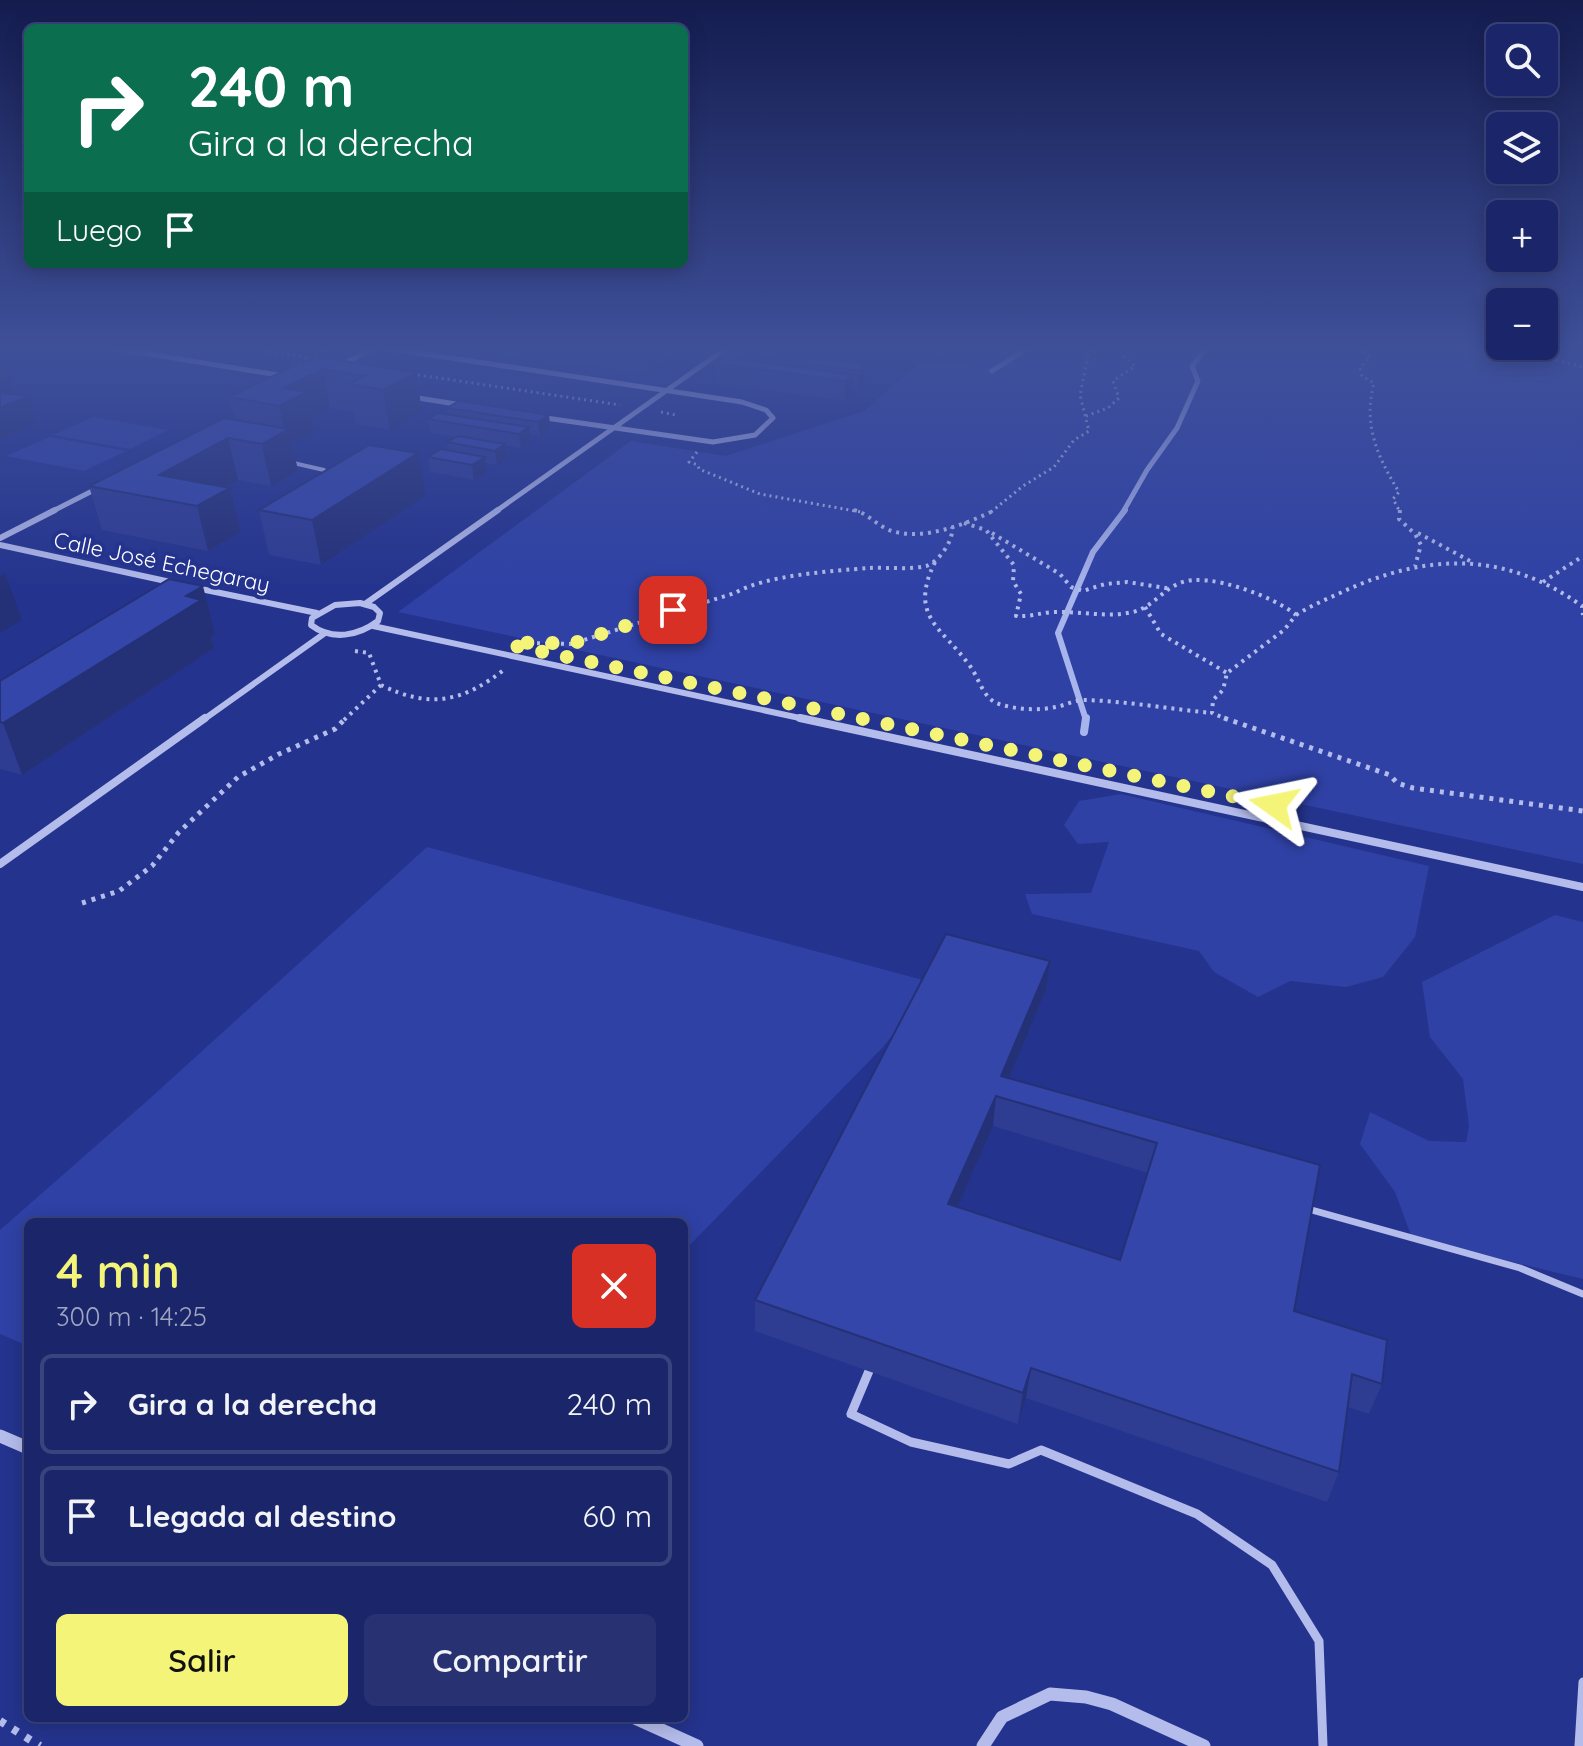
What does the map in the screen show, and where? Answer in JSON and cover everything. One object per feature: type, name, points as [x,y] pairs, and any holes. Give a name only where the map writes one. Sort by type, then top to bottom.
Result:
[{"type":"street","points":[[365,604],[612,428]]},
{"type":"street","points":[[616,428],[705,441],[746,438],[764,428]]},
{"type":"street","points":[[0,538],[107,484]]},
{"type":"street","name":"Calle José Echegaray","points":[[0,545],[317,613]]},
{"type":"street","points":[[373,626],[380,613],[365,604],[343,604],[317,613],[311,625],[325,633],[354,633],[373,626],[1583,887]]},
{"type":"street","points":[[0,864],[325,633]]},
{"type":"street","points":[[0,1436],[24,1446]]},
{"type":"street","points":[[983,1746],[1002,1717],[1050,1694],[1086,1697],[1112,1704],[1204,1746]]},
{"type":"street","points":[[644,1722],[697,1746]]},
{"type":"lane","points":[[276,459],[324,470],[328,477]]},
{"type":"lane","points":[[184,596],[197,588]]},
{"type":"lane","points":[[1308,1209],[1520,1268],[1583,1294]]},
{"type":"lane","points":[[869,1371],[851,1414],[911,1442],[1009,1464],[1041,1450],[1197,1514],[1272,1565],[1319,1641],[1323,1746]]},
{"type":"lane","points":[[1579,1746],[1583,1682]]},
{"type":"path","points":[[705,441],[689,462],[725,482],[760,494],[859,511],[892,531],[928,532],[952,527],[994,511],[1023,486],[1054,467],[1074,440],[1088,428]]},
{"type":"path","points":[[1371,428],[1382,464],[1399,492],[1393,499],[1400,510],[1399,519],[1439,547],[1475,563]]},
{"type":"path","points":[[964,523],[978,524],[987,531],[1014,565],[1013,581],[1021,594],[1016,616],[1057,612],[1099,616],[1145,607],[1187,580],[1206,579],[1268,599],[1296,615]]},
{"type":"path","points":[[952,527],[953,534],[925,582],[924,600],[933,626],[972,668],[977,682],[995,703],[1025,709],[1057,707],[1080,700],[1212,713],[1264,734],[1390,775],[1397,783],[1413,788],[1583,811]]},
{"type":"path","points":[[1414,530],[1423,550],[1415,566]]},
{"type":"path","points":[[987,531],[1060,574],[1071,587],[1083,591],[1105,584],[1128,582],[1149,582],[1172,589]]},
{"type":"path","points":[[1543,582],[1583,556]]},
{"type":"path","points":[[518,644],[571,644],[735,593],[752,583],[869,568],[910,568],[935,561]]},
{"type":"path","points":[[1212,713],[1213,700],[1223,690],[1227,673],[1263,648],[1296,615],[1358,581],[1415,566],[1449,562],[1501,565],[1567,593],[1582,606],[1583,615]]},
{"type":"path","points":[[1145,607],[1161,634],[1227,673]]},
{"type":"path","points":[[525,648],[540,651]]},
{"type":"path","points":[[351,651],[369,653],[381,685],[416,701],[435,701],[480,688],[518,658]]},
{"type":"path","points":[[82,903],[119,891],[152,866],[179,832],[238,777],[279,754],[335,729],[381,685]]},
{"type":"path","points":[[0,1721],[40,1746]]},
{"type":"shaded area","points":[[67,428],[168,430],[130,449],[53,435]]},
{"type":"shaded area","points":[[810,428],[1583,428],[1583,864],[398,612],[631,441],[726,456]]},
{"type":"shaded area","points":[[50,437],[126,451],[84,471],[6,456]]},
{"type":"shaded area","points":[[1121,794],[1429,866],[1415,937],[1383,977],[1346,987],[1290,981],[1258,997],[1214,972],[1199,951],[1032,914],[1025,894],[1091,893],[1109,842],[1078,844],[1064,825],[1079,801]]},
{"type":"shaded area","points":[[427,847],[934,983],[883,1047],[688,1247],[688,1218],[24,1218],[24,1344],[0,1334],[0,1230]]},
{"type":"shaded area","points":[[1555,915],[1583,922],[1583,1279],[1412,1238],[1395,1192],[1360,1144],[1370,1112],[1429,1141],[1466,1142],[1469,1126],[1463,1079],[1430,1037],[1422,982]]},
{"type":"building","points":[[203,428],[289,429],[262,444],[228,438],[159,475],[230,488],[197,506],[89,486]]},
{"type":"building","points":[[486,428],[527,428],[519,434]]},
{"type":"building","points":[[458,436],[505,444],[495,451],[447,442]]},
{"type":"building","points":[[369,445],[418,453],[312,520],[259,510]]},
{"type":"building","points":[[441,449],[485,457],[472,465],[428,457]]},
{"type":"building","points":[[169,579],[203,586],[186,596],[201,600],[3,723],[0,722],[0,681]]},
{"type":"building","points":[[946,934],[1050,961],[1001,1076],[1320,1165],[1294,1311],[1387,1340],[1382,1384],[1352,1374],[1339,1472],[1031,1368],[1023,1393],[755,1300]],"holes":[[[996,1096],[1157,1143],[1120,1260],[948,1204]]]},
{"type":"waterway","points":[[1123,512],[1147,470],[1177,428]]},
{"type":"waterway","points":[[1086,719],[1058,633],[1093,552],[1125,510]]},
{"type":"waterway","points":[[1084,732],[1086,719]]},
{"type":"route","points":[[673,610],[571,644],[533,642],[510,645],[1274,805]]}]
